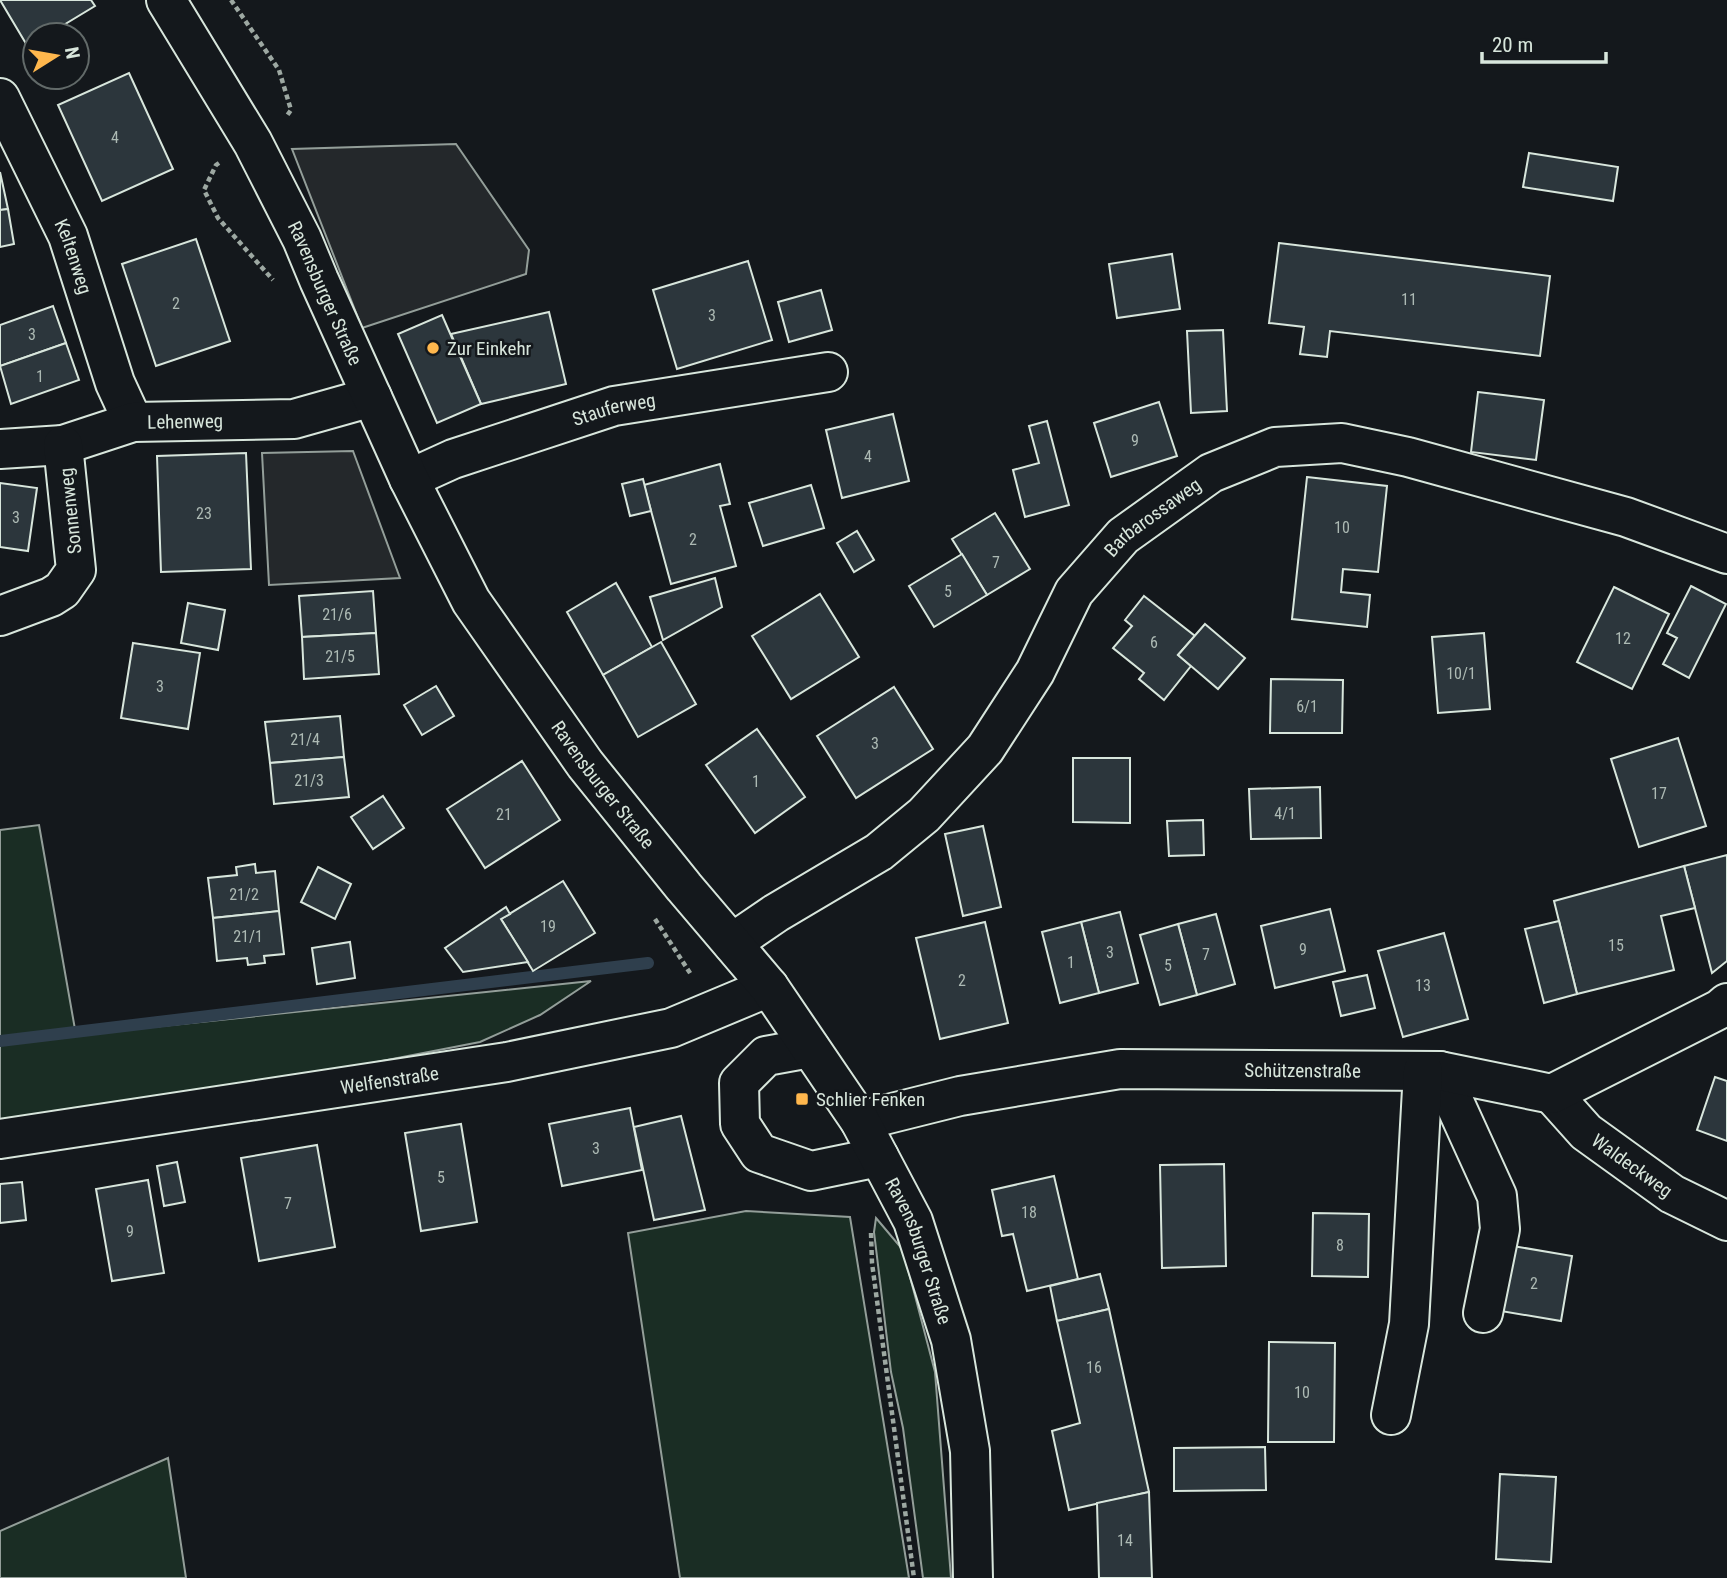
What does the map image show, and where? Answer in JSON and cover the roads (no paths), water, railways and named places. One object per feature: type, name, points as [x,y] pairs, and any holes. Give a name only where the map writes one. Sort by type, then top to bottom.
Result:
[{"type":"street","name":"Ravensburger Straße","points":[[166,0],[253,143],[302,239],[410,479],[471,601],[585,764],[769,987],[860,1121],[914,1221],[951,1340],[970,1451],[973,1578]]},
{"type":"street","name":"Keltenweg","points":[[0,98],[68,236],[115,383],[133,422]]},
{"type":"street","name":"Stauferweg","points":[[410,479],[453,459],[614,407],[828,372]]},
{"type":"street","name":"Lehenweg","points":[[0,449],[63,445],[133,422],[294,419],[372,397]]},
{"type":"street","name":"Barbarossaweg","points":[[732,943],[776,912],[878,852],[924,815],[985,749],[1035,672],[1074,592],[1123,536],[1211,473],[1275,447],[1342,443],[1408,457],[1626,517],[1727,554]]},
{"type":"street","name":"Sonnenweg","points":[[0,616],[62,590],[76,570],[63,445]]},
{"type":"street","name":"Welfenstraße","points":[[0,1139],[506,1062],[671,1028],[769,987]]},
{"type":"street","points":[[1552,1094],[1727,1003]]},
{"type":"street","points":[[810,1048],[766,1056],[739,1083],[740,1124],[759,1153],[811,1171],[879,1157]]},
{"type":"street","name":"Schützenstraße","points":[[860,1121],[960,1096],[1120,1069],[1432,1071],[1552,1094]]},
{"type":"street","points":[[1432,1071],[1497,1196],[1500,1229],[1483,1313]]},
{"type":"street","points":[[1391,1415],[1409,1324],[1432,1071]]},
{"type":"street","name":"Waldeckweg","points":[[1552,1094],[1586,1132],[1672,1194],[1727,1221]]},
{"type":"waterway","points":[[0,1041],[648,963]]},
{"type":"place","name":"Zur Einkehr","points":[[433,348]]},
{"type":"place","name":"Schlier Fenken","points":[[802,1099]]}]
